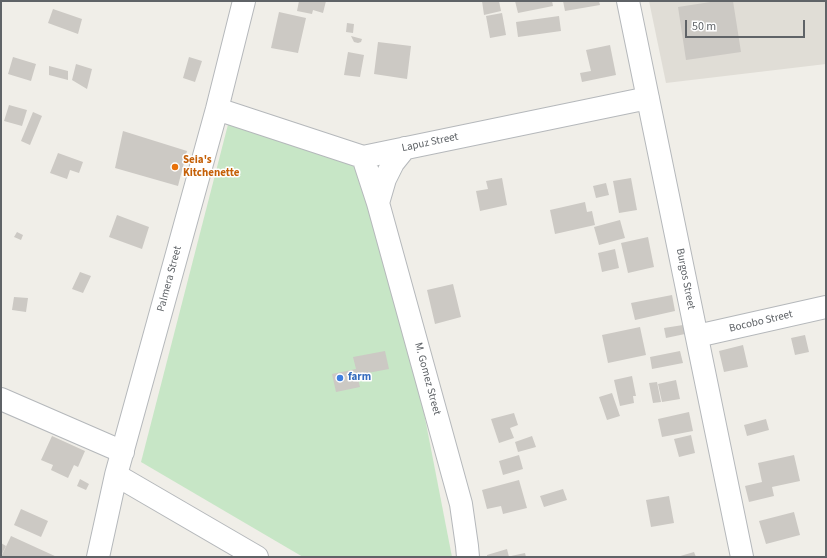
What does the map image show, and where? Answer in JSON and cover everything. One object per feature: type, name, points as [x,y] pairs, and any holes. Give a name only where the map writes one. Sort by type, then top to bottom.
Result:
[{"type":"street","name":"Palmera Street","points":[[98,557],[116,475],[217,109],[244,1]]},
{"type":"street","name":"Burgos Street","points":[[628,1],[742,557]]},
{"type":"street","name":"Lapuz Street","points":[[362,157],[648,98]]},
{"type":"street","points":[[217,109],[362,157]]},
{"type":"street","points":[[378,204],[385,179],[393,163],[405,148]]},
{"type":"street","name":"M. Gomez Street","points":[[362,157],[378,204],[461,504],[468,557]]},
{"type":"street","name":"Bocobo Street","points":[[696,336],[826,307]]},
{"type":"street","points":[[1,399],[123,452]]},
{"type":"street","points":[[116,475],[257,557]]},
{"type":"shaded area","points":[[649,1],[826,1],[826,64],[666,83]]},
{"type":"green space","points":[[232,109],[313,137],[367,176],[411,346],[452,557],[303,557],[141,462]]},
{"type":"building","points":[[299,1],[326,1],[323,13],[313,10],[312,14],[297,11]]},
{"type":"building","points":[[482,1],[499,1],[501,11],[484,15]]},
{"type":"building","points":[[515,1],[552,1],[553,6],[518,13]]},
{"type":"building","points":[[563,1],[599,1],[600,5],[565,11]]},
{"type":"building","points":[[717,1],[733,1],[741,52],[686,60],[678,7]]},
{"type":"building","points":[[53,9],[82,19],[78,34],[48,23]]},
{"type":"building","points":[[279,12],[306,18],[298,53],[271,48]]},
{"type":"building","points":[[502,13],[506,35],[490,38],[486,16]]},
{"type":"building","points":[[559,16],[561,31],[518,37],[516,22]]},
{"type":"building","points":[[347,23],[354,24],[353,33],[346,32]]},
{"type":"building","points":[[351,36],[362,39],[361,42],[354,42]]},
{"type":"building","points":[[378,42],[411,46],[407,79],[374,74]]},
{"type":"building","points":[[610,45],[616,75],[582,82],[580,73],[591,71],[586,50]]},
{"type":"building","points":[[348,52],[364,55],[360,77],[344,75]]},
{"type":"building","points":[[13,57],[36,64],[31,81],[8,74]]},
{"type":"building","points":[[189,57],[202,61],[195,82],[183,78]]},
{"type":"building","points":[[76,64],[92,69],[87,89],[72,80]]},
{"type":"building","points":[[49,66],[68,71],[68,80],[49,75]]},
{"type":"building","points":[[9,105],[27,110],[22,126],[4,121]]},
{"type":"building","points":[[33,112],[42,116],[30,145],[21,141]]},
{"type":"building","points":[[123,131],[187,151],[178,186],[115,168]]},
{"type":"building","points":[[58,153],[83,162],[79,173],[70,170],[67,179],[50,173]]},
{"type":"building","points":[[502,178],[507,205],[480,211],[476,191],[488,189],[486,181]]},
{"type":"building","points":[[631,178],[637,210],[619,213],[613,181]]},
{"type":"building","points":[[606,183],[609,195],[596,198],[593,186]]},
{"type":"building","points":[[585,202],[587,212],[592,211],[595,225],[555,234],[550,210]]},
{"type":"building","points":[[117,215],[149,227],[142,249],[109,237]]},
{"type":"building","points":[[620,220],[625,238],[599,245],[594,227]]},
{"type":"building","points":[[17,232],[23,235],[21,240],[14,237]]},
{"type":"building","points":[[648,237],[654,267],[628,273],[621,243]]},
{"type":"building","points":[[615,249],[619,268],[602,272],[598,253]]},
{"type":"building","points":[[80,272],[91,276],[83,293],[72,289]]},
{"type":"building","points":[[453,284],[461,317],[435,324],[427,290]]},
{"type":"building","points":[[672,295],[675,311],[635,320],[631,303]]},
{"type":"building","points":[[14,297],[28,298],[26,312],[12,310]]},
{"type":"building","points":[[683,325],[685,334],[666,338],[664,328]]},
{"type":"building","points":[[640,327],[646,355],[608,363],[602,335]]},
{"type":"building","points":[[805,335],[809,352],[795,355],[791,338]]},
{"type":"building","points":[[743,345],[748,367],[724,372],[719,351]]},
{"type":"building","points":[[385,351],[389,369],[357,375],[360,387],[336,392],[332,374],[356,369],[353,357]]},
{"type":"building","points":[[680,351],[683,363],[652,369],[650,357]]},
{"type":"building","points":[[632,376],[636,396],[633,396],[634,403],[620,406],[614,380]]},
{"type":"building","points":[[676,380],[680,399],[662,402],[658,384]]},
{"type":"building","points":[[657,382],[661,402],[653,403],[649,383]]},
{"type":"building","points":[[612,393],[620,416],[607,420],[599,397]]},
{"type":"building","points":[[689,412],[693,431],[662,437],[658,419]]},
{"type":"building","points":[[514,413],[518,425],[510,428],[514,438],[499,443],[491,419]]},
{"type":"building","points":[[766,419],[769,430],[747,436],[744,425]]},
{"type":"building","points":[[691,435],[695,453],[679,457],[674,439]]},
{"type":"building","points":[[52,436],[85,451],[78,467],[74,465],[68,478],[51,470],[53,465],[41,460]]},
{"type":"building","points":[[532,436],[536,447],[518,452],[515,442]]},
{"type":"building","points":[[519,455],[523,469],[503,475],[499,461]]},
{"type":"building","points":[[794,455],[800,481],[772,487],[774,496],[749,502],[745,486],[762,482],[758,463]]},
{"type":"building","points":[[80,479],[89,484],[86,490],[77,486]]},
{"type":"building","points":[[519,480],[527,508],[503,514],[501,506],[487,509],[482,490]]},
{"type":"building","points":[[563,489],[567,500],[544,507],[540,496]]},
{"type":"building","points":[[669,496],[674,523],[651,527],[646,500]]},
{"type":"building","points":[[21,509],[48,521],[41,537],[14,525]]},
{"type":"building","points":[[794,512],[800,535],[766,544],[759,521]]},
{"type":"building","points":[[11,536],[57,557],[1,557]]},
{"type":"building","points":[[1,543],[6,546],[1,556]]},
{"type":"building","points":[[507,549],[509,557],[487,557],[487,555]]},
{"type":"building","points":[[694,552],[696,557],[677,557]]},
{"type":"building","points":[[525,553],[526,557],[511,557],[511,556]]},
{"type":"place","name":"Seia's Kitchenette","points":[[175,167]]},
{"type":"place","name":"farm","points":[[340,378]]}]
